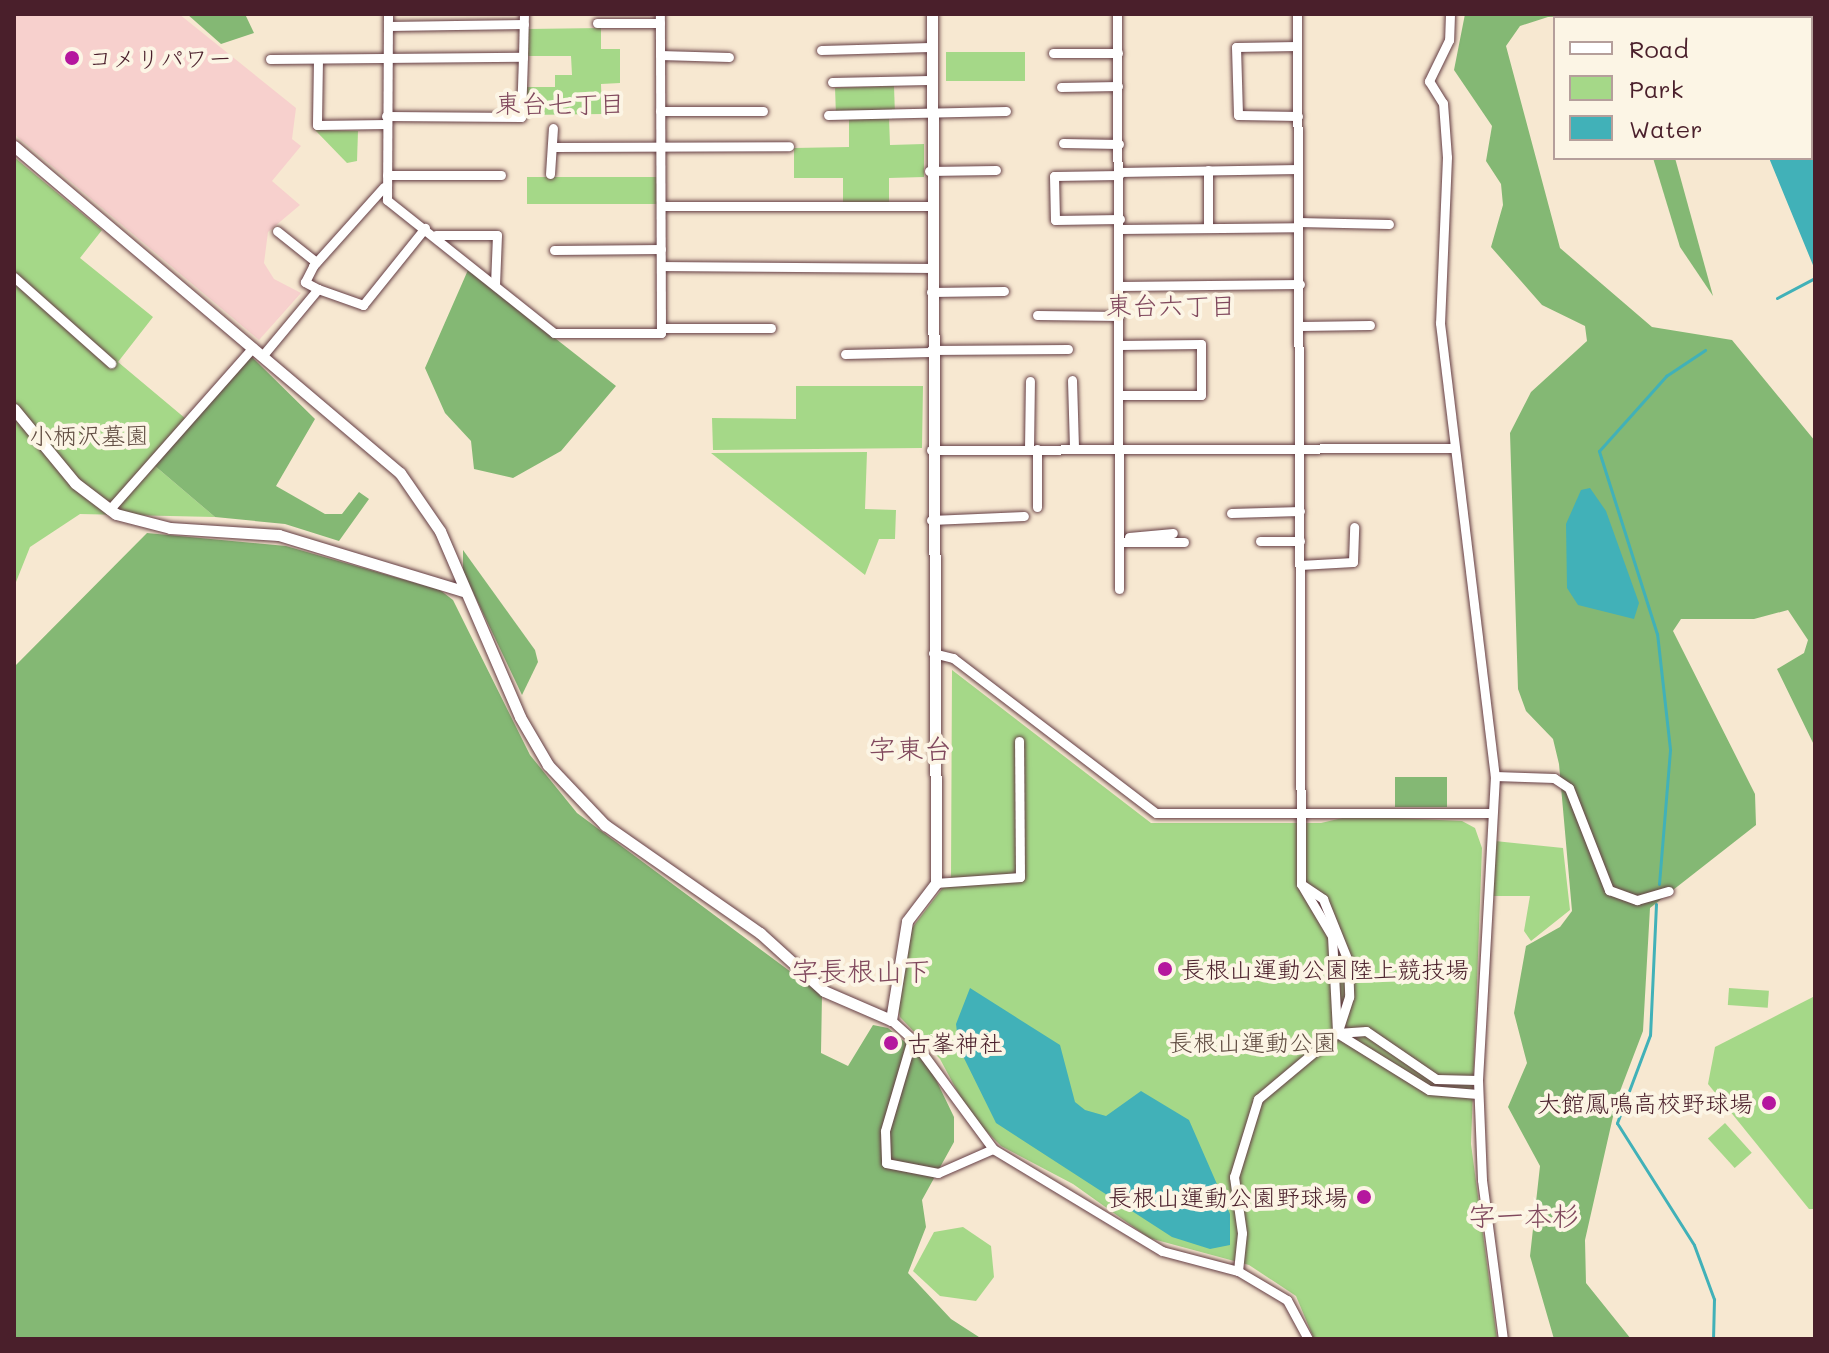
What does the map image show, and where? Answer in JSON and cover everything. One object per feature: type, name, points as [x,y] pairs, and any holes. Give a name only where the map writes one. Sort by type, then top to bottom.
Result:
[{"type":"street","points":[[388,14],[387,175],[384,187],[387,200],[436,235],[554,333],[661,328],[771,328]]},
{"type":"street","points":[[891,1020],[907,921],[936,883],[928,112],[932,14]]},
{"type":"street","points":[[1117,14],[1119,589]]},
{"type":"street","points":[[1238,1271],[1242,1233],[1234,1177],[1258,1099],[1337,1033],[1349,997],[1348,961],[1323,899],[1301,884],[1297,14]]},
{"type":"street","points":[[1450,14],[1449,40],[1429,81],[1443,103],[1440,323],[1495,776],[1478,1094],[1503,1339]]},
{"type":"street","points":[[597,23],[660,18],[661,328]]},
{"type":"street","points":[[318,59],[317,125],[521,117],[524,19],[388,26]]},
{"type":"street","points":[[1297,46],[1236,47],[1238,115],[1298,116]]},
{"type":"street","points":[[821,50],[930,47]]},
{"type":"street","points":[[1053,53],[1118,53]]},
{"type":"street","points":[[660,55],[729,57]]},
{"type":"street","points":[[270,59],[523,57]]},
{"type":"street","points":[[832,82],[929,80]]},
{"type":"street","points":[[1061,87],[1118,86]]},
{"type":"street","points":[[660,111],[763,111]]},
{"type":"street","points":[[828,115],[1006,111]]},
{"type":"street","points":[[550,174],[553,128]]},
{"type":"street","points":[[1063,143],[1119,144]]},
{"type":"street","points":[[14,146],[400,473],[440,531],[500,680],[548,765],[605,825],[760,933],[824,991],[891,1020],[931,1055],[964,1118],[993,1149],[1162,1251],[1238,1271],[1287,1300],[1308,1339]]},
{"type":"street","points":[[552,147],[789,146]]},
{"type":"street","points":[[1298,169],[1054,176],[1055,220],[1208,228],[1389,224]]},
{"type":"street","points":[[929,171],[996,170]]},
{"type":"street","points":[[1208,170],[1208,228]]},
{"type":"street","points":[[387,175],[501,175]]},
{"type":"street","points":[[384,187],[316,262],[305,282],[363,305],[425,228]]},
{"type":"street","points":[[661,206],[930,206]]},
{"type":"street","points":[[277,231],[316,262]]},
{"type":"street","points":[[436,235],[497,235],[495,284]]},
{"type":"street","points":[[554,250],[661,249]]},
{"type":"street","points":[[661,266],[931,268]]},
{"type":"street","points":[[14,277],[111,363]]},
{"type":"street","points":[[1119,286],[1300,284]]},
{"type":"street","points":[[109,510],[318,289]]},
{"type":"street","points":[[931,292],[1004,291]]},
{"type":"street","points":[[1037,315],[1119,316]]},
{"type":"street","points":[[1300,326],[1370,325]]},
{"type":"street","points":[[1119,345],[1201,344],[1201,395],[1119,395]]},
{"type":"street","points":[[845,354],[1068,349]]},
{"type":"street","points":[[1072,380],[1074,448]]},
{"type":"street","points":[[1030,381],[1037,507]]},
{"type":"street","points":[[14,409],[75,483],[109,510],[170,528],[279,535],[463,591]]},
{"type":"street","points":[[931,450],[1300,446],[1454,448]]},
{"type":"street","points":[[1231,513],[1300,511]]},
{"type":"street","points":[[931,520],[1024,516]]},
{"type":"street","points":[[1300,565],[1353,562],[1354,527]]},
{"type":"street","points":[[1119,540],[1173,533]]},
{"type":"street","points":[[1119,540],[1184,542]]},
{"type":"street","points":[[1260,541],[1300,541]]},
{"type":"street","points":[[933,653],[953,658],[1145,808],[1302,815],[1492,813]]},
{"type":"street","points":[[936,883],[1020,877],[1019,741]]},
{"type":"street","points":[[1495,776],[1554,778],[1569,788],[1609,890],[1637,900],[1669,891]]},
{"type":"street","points":[[1337,1033],[1366,1031],[1436,1079],[1478,1080]]},
{"type":"street","points":[[1337,1033],[1429,1090],[1478,1094]]},
{"type":"street","points":[[912,1039],[885,1131],[886,1163],[938,1173],[993,1149]]},
{"type":"shaded area","points":[[14,14],[179,14],[296,108],[292,139],[301,146],[272,181],[300,205],[268,232],[264,263],[274,279],[301,293],[259,340],[14,134]]},
{"type":"green space","points":[[187,14],[245,14],[254,33],[221,44]]},
{"type":"green space","points":[[1465,14],[1621,14],[1548,17],[1520,26],[1506,46],[1560,248],[1652,327],[1732,340],[1815,441],[1815,747],[1777,669],[1804,653],[1808,640],[1788,610],[1754,619],[1681,619],[1673,631],[1755,794],[1756,825],[1650,908],[1643,1031],[1617,1099],[1585,1240],[1586,1283],[1631,1339],[1554,1339],[1530,1256],[1540,1166],[1508,1107],[1527,1063],[1514,1013],[1526,946],[1560,927],[1572,911],[1559,764],[1553,739],[1526,711],[1518,689],[1510,433],[1531,392],[1587,341],[1585,326],[1542,305],[1491,247],[1503,205],[1501,184],[1486,161],[1492,126],[1454,70]]},
{"type":"green space","points":[[601,28],[601,49],[620,49],[620,83],[601,84],[602,114],[527,115],[527,87],[555,87],[555,75],[572,75],[571,56],[527,56],[527,29]]},
{"type":"green space","points":[[946,52],[1025,52],[1025,81],[946,81]]},
{"type":"green space","points":[[894,86],[895,111],[836,113],[835,88]]},
{"type":"green space","points":[[889,118],[890,145],[924,144],[924,177],[889,178],[889,203],[843,204],[843,178],[794,178],[794,148],[849,147],[849,119]]},
{"type":"green space","points":[[315,130],[358,131],[357,161],[347,163]]},
{"type":"green space","name":"小柄沢墓園","points":[[14,157],[102,230],[80,258],[153,317],[118,362],[192,424],[155,466],[215,517],[80,514],[30,547],[14,587]]},
{"type":"green space","points":[[1654,160],[1676,160],[1713,296],[1680,247]]},
{"type":"green space","points":[[527,177],[658,177],[658,204],[527,204]]},
{"type":"green space","points":[[468,270],[616,386],[561,451],[513,478],[474,469],[471,441],[445,413],[425,368]]},
{"type":"green space","points":[[251,356],[315,419],[276,486],[325,514],[342,514],[359,492],[369,499],[339,541],[285,524],[215,517],[155,466]]},
{"type":"green space","points":[[796,386],[923,386],[922,448],[713,450],[712,418],[796,419]]},
{"type":"green space","points":[[867,452],[865,509],[896,510],[895,539],[879,539],[865,575],[711,453]]},
{"type":"green space","points":[[147,533],[286,546],[440,590],[453,600],[530,755],[577,813],[822,995],[821,1053],[848,1066],[873,1025],[888,1028],[926,1059],[954,1117],[954,1142],[922,1200],[926,1227],[908,1273],[951,1319],[982,1339],[14,1339],[14,667]]},
{"type":"green space","points":[[463,550],[535,650],[538,662],[522,695],[463,571]]},
{"type":"green space","name":"長根山運動公園","points":[[952,670],[1151,823],[1321,823],[1351,816],[1462,821],[1475,828],[1482,848],[1471,1144],[1497,1339],[1314,1339],[1296,1296],[1249,1265],[1149,1238],[1073,1184],[1001,1146],[970,1115],[940,1059],[900,1017],[897,1000],[912,928],[951,877]]},
{"type":"green space","points":[[1395,777],[1447,777],[1447,807],[1395,807]]},
{"type":"green space","points":[[1495,841],[1563,848],[1570,910],[1531,941],[1524,931],[1530,896],[1492,896]]},
{"type":"green space","points":[[1729,988],[1769,991],[1768,1008],[1728,1005]]},
{"type":"green space","name":"大館鳳鳴高校野球場","points":[[1815,996],[1815,1209],[1809,1209],[1708,1084],[1715,1047]]},
{"type":"green space","points":[[1725,1123],[1752,1153],[1735,1168],[1708,1138]]},
{"type":"green space","points":[[963,1227],[991,1246],[994,1277],[976,1301],[940,1296],[913,1271],[934,1232]]},
{"type":"water","points":[[1813,58],[1815,63],[1815,270],[1770,160],[1813,160]]},
{"type":"water","points":[[1590,488],[1606,511],[1639,603],[1634,619],[1578,605],[1567,588],[1566,524],[1581,490]]},
{"type":"water","points":[[970,988],[1060,1045],[1075,1102],[1085,1110],[1106,1116],[1141,1091],[1189,1120],[1230,1214],[1230,1245],[1210,1249],[1172,1237],[996,1123],[959,1048],[956,1024]]},
{"type":"waterway","points":[[1777,298],[1815,278]]},
{"type":"waterway","points":[[1659,884],[1670,749],[1657,634],[1599,451],[1666,376],[1705,350]]},
{"type":"waterway","points":[[1656,904],[1650,1035],[1617,1123],[1694,1245],[1714,1299],[1713,1339]]},
{"type":"place","name":"コメリパワー","points":[[72,58]]},
{"type":"place","name":"長根山運動公園陸上競技場","points":[[1165,969]]},
{"type":"place","name":"古峯神社","points":[[891,1043]]},
{"type":"place","name":"大館鳳鳴高校野球場","points":[[1769,1103]]},
{"type":"place","name":"長根山運動公園野球場","points":[[1364,1197]]},
{"type":"district","name":"東台七丁目","points":[[560,104]]},
{"type":"district","name":"東台六丁目","points":[[1171,306]]},
{"type":"district","name":"字東台","points":[[910,748]]},
{"type":"district","name":"字長根山下","points":[[861,970]]},
{"type":"district","name":"字一本杉","points":[[1524,1215]]}]
